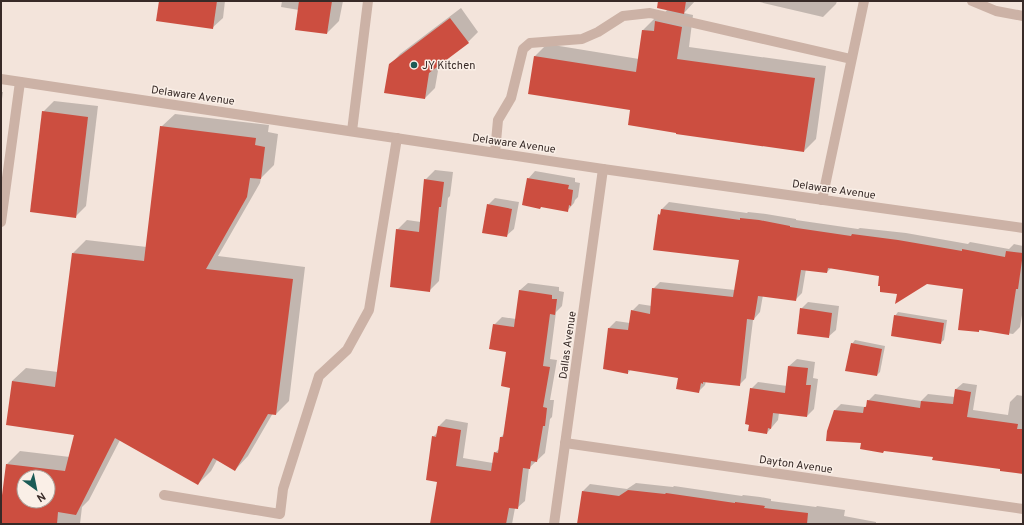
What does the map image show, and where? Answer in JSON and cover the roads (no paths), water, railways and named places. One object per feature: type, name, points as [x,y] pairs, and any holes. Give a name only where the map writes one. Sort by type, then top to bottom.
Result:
[{"type":"street","points":[[352,131],[368,1]]},
{"type":"street","points":[[822,200],[864,1]]},
{"type":"street","points":[[972,1],[996,11],[1023,16]]},
{"type":"street","points":[[495,152],[498,120],[512,98],[523,49],[530,43],[582,39],[598,32],[623,16],[650,13],[851,59]]},
{"type":"street","name":"Delaware Avenue","points":[[1,79],[603,169],[1023,228]]},
{"type":"street","points":[[1,222],[20,82]]},
{"type":"street","points":[[164,496],[280,514],[283,489],[319,376],[347,350],[369,310],[397,138]]},
{"type":"street","name":"Dallas Avenue","points":[[554,524],[603,169]]},
{"type":"street","name":"Dayton Avenue","points":[[565,443],[1023,509]]},
{"type":"place","name":"JY Kitchen","points":[[414,65]]}]
